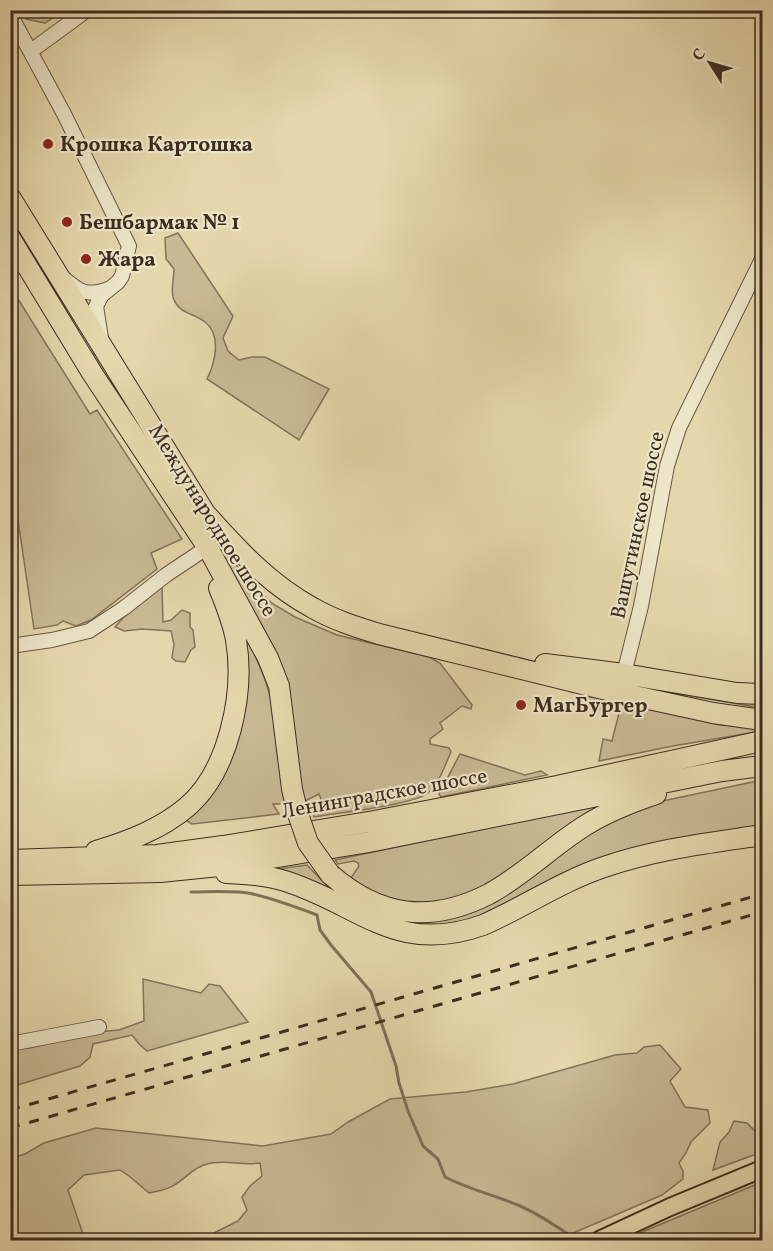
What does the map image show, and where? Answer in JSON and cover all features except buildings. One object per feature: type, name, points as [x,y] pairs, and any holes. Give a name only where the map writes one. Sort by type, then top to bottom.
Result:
[{"type":"highway","name":"Международное шоссе","points":[[10,197],[205,513],[240,552],[280,588],[314,609],[345,623],[379,634],[607,690],[713,713],[762,720]]},
{"type":"highway","name":"Международное шоссе","points":[[10,238],[92,373],[207,548],[268,658],[279,686],[292,789],[308,843],[330,874],[352,893],[390,909],[414,912],[456,908],[490,893],[586,825],[634,801],[761,766]]},
{"type":"highway","points":[[74,858],[148,832],[169,820],[189,805],[203,789],[225,747],[233,722],[238,692],[236,641],[220,590],[193,528]]},
{"type":"highway","points":[[415,643],[624,674],[687,686],[762,694]]},
{"type":"highway","name":"Ленинградское шоссе","points":[[10,860],[157,855],[374,821],[557,786],[762,741]]},
{"type":"highway","name":"Ленинградское шоссе","points":[[10,875],[160,872],[228,865],[369,842],[722,771],[761,766]]},
{"type":"highway","points":[[160,872],[252,874],[284,881],[391,928],[416,934],[442,935],[464,932],[483,925],[601,868],[641,855],[680,847],[762,836]]},
{"type":"main road","points":[[598,1240],[762,1169]]},
{"type":"street","points":[[31,51],[87,10]]},
{"type":"street","points":[[10,14],[129,246],[122,276],[102,295],[96,306],[104,349]]},
{"type":"street","name":"Вашутинское шоссе","points":[[624,674],[641,606],[667,466],[679,428],[762,259]]},
{"type":"street","points":[[56,271],[83,293],[92,293],[112,286]]},
{"type":"street","points":[[10,646],[52,640],[89,631],[202,551]]},
{"type":"street","points":[[10,1044],[99,1027]]},
{"type":"shaded area","points":[[21,11],[63,11],[45,23],[26,19]]},
{"type":"shaded area","points":[[178,233],[233,316],[223,338],[228,351],[239,360],[265,357],[329,389],[299,440],[207,379],[214,357],[214,334],[205,322],[179,307],[173,297],[174,269],[166,259],[165,238]]},
{"type":"shaded area","points":[[11,288],[90,414],[97,410],[182,539],[151,553],[157,569],[91,620],[76,626],[63,621],[57,625],[34,629],[10,466]]},
{"type":"shaded area","points":[[95,353],[158,454],[157,456],[92,356]]},
{"type":"shaded area","points":[[203,524],[254,587],[273,604],[295,617],[337,635],[429,657],[440,663],[472,705],[471,709],[462,706],[440,723],[443,729],[430,739],[430,744],[449,748],[451,752],[439,780],[428,793],[391,805],[314,817],[313,813],[321,799],[319,794],[303,802],[293,720]]},
{"type":"shaded area","points":[[162,586],[163,622],[171,620],[182,610],[190,613],[190,627],[193,630],[195,647],[185,662],[172,658],[174,644],[171,631],[142,629],[124,631],[115,627],[136,603]]},
{"type":"shaded area","points":[[238,621],[258,663],[272,703],[285,804],[273,804],[279,814],[192,824],[187,821],[186,815],[222,771]]},
{"type":"shaded area","points":[[656,685],[762,700],[762,708],[655,690]]},
{"type":"shaded area","points":[[597,696],[720,725],[762,727],[762,731],[599,761],[603,739],[612,741],[619,713],[577,704],[587,697]]},
{"type":"shaded area","points":[[460,754],[525,775],[541,771],[547,775],[441,797],[439,794]]},
{"type":"shaded area","points":[[762,780],[762,827],[668,841],[466,923],[427,928],[382,917],[417,921],[593,829],[658,802]]},
{"type":"shaded area","points":[[611,802],[486,886],[434,904],[394,902],[349,881],[359,866],[358,863],[354,861],[338,864],[335,860]]},
{"type":"shaded area","points":[[307,865],[333,892],[270,870]]},
{"type":"shaded area","points":[[143,979],[201,993],[209,984],[220,986],[248,1022],[147,1051],[132,1035],[93,1044],[90,1057],[80,1066],[11,1087],[11,1048],[30,1048],[96,1032],[119,1030],[144,1021]]},
{"type":"shaded area","points":[[660,1045],[681,1069],[670,1081],[685,1107],[708,1110],[710,1123],[691,1142],[679,1163],[683,1171],[683,1179],[662,1195],[557,1240],[200,1240],[238,1221],[247,1210],[242,1197],[262,1176],[260,1163],[220,1162],[202,1165],[173,1186],[149,1193],[120,1170],[84,1175],[68,1190],[85,1240],[11,1240],[11,1158],[25,1154],[44,1143],[96,1128],[263,1146],[331,1134],[390,1099],[466,1092],[513,1084],[615,1055],[637,1053],[644,1047]]},
{"type":"shaded area","points":[[734,1121],[747,1123],[756,1132],[762,1133],[762,1152],[713,1170],[720,1142],[729,1132]]},
{"type":"shaded area","points":[[762,1182],[762,1240],[623,1240]]},
{"type":"waterway","points":[[191,892],[253,894],[317,915],[320,930],[371,992],[396,1066],[408,1111],[423,1146],[438,1159],[445,1177],[523,1207],[573,1237]]},
{"type":"railway","points":[[10,1110],[762,894]]},
{"type":"railway","points":[[10,1128],[762,912]]},
{"type":"place","name":"Крошка Картошка","points":[[48,144]]},
{"type":"place","name":"Бешбармак № 1","points":[[67,222]]},
{"type":"place","name":"Жара","points":[[86,259]]},
{"type":"place","name":"МагБургер","points":[[521,705]]}]
